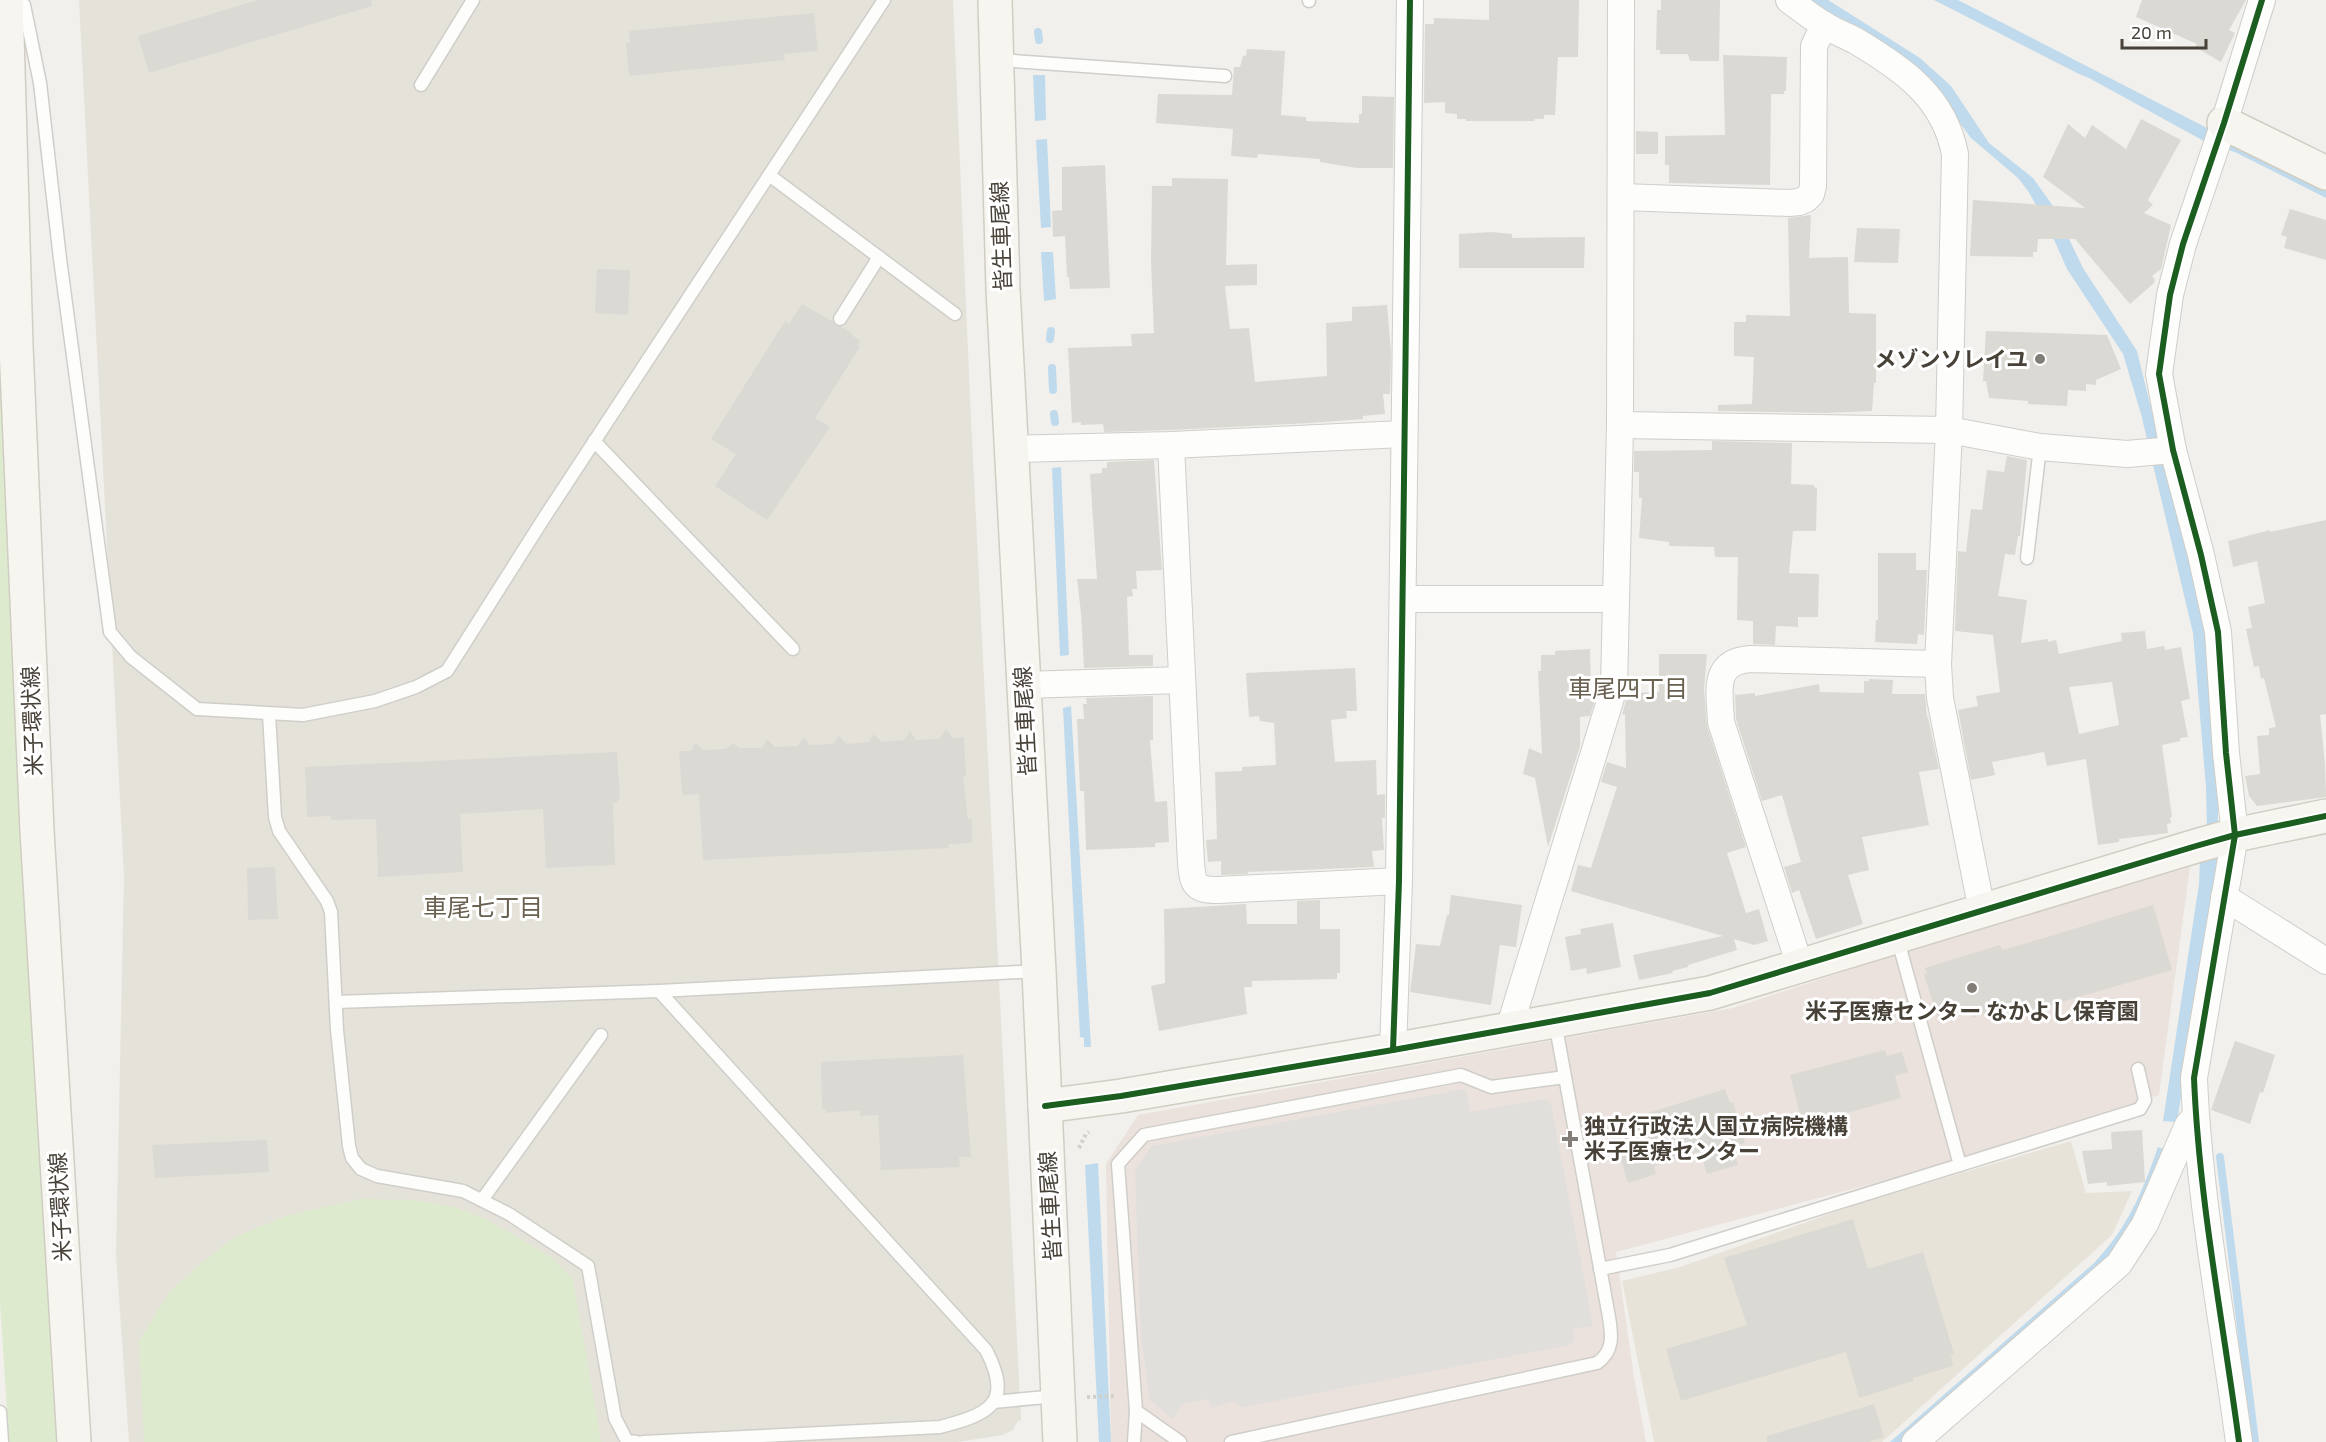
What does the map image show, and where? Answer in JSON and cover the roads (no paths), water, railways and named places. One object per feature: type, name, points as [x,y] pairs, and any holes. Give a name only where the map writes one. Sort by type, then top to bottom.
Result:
[{"type":"main road","name":"米子環状線","points":[[6,0],[16,346],[37,831],[74,1442]]},
{"type":"main road","name":"皆生車尾線","points":[[995,0],[1002,290],[1045,1106],[1072,1397],[1060,1442]]},
{"type":"main road","points":[[2224,123],[2326,173]]},
{"type":"main road","points":[[1045,1106],[1121,1096],[1393,1050],[1710,993],[2196,846],[2235,835],[2326,816]]},
{"type":"street","points":[[1393,1050],[1399,881],[1410,0]]},
{"type":"street","points":[[1509,1029],[1614,688],[1614,599],[1620,425],[1621,0]]},
{"type":"street","points":[[1789,0],[1824,25],[1854,40],[1913,79],[1944,119],[1952,135],[1955,154],[1949,430],[1938,664],[1940,698],[1982,911]]},
{"type":"street","points":[[2239,1442],[2196,1116],[2194,1078],[2235,835],[2226,753],[2218,632],[2201,555],[2173,450],[2159,374],[2170,295],[2183,244],[2262,0]]},
{"type":"street","points":[[1622,197],[1789,203],[1799,202],[1811,194],[1813,186],[1814,46],[1824,25]]},
{"type":"street","points":[[1620,425],[1949,430],[2040,447],[2127,454],[2173,450]]},
{"type":"street","points":[[1011,449],[1171,445],[1403,434]]},
{"type":"street","points":[[1171,445],[1193,879],[1197,886],[1203,889],[1218,890],[1399,881]]},
{"type":"street","points":[[1403,598],[1614,599]]},
{"type":"street","points":[[1800,966],[1721,722],[1720,684],[1723,672],[1727,666],[1739,660],[1750,659],[1938,664]]},
{"type":"street","points":[[1024,685],[1182,680]]},
{"type":"street","points":[[2224,897],[2326,961]]},
{"type":"street","points":[[1915,1442],[2119,1264],[2145,1224],[2188,1125],[2196,1116]]},
{"type":"lane","points":[[20,0],[24,5],[40,83],[60,259],[110,632],[131,657],[197,710],[303,715],[375,701],[416,687],[447,671],[594,441],[884,0]]},
{"type":"lane","points":[[421,85],[473,0]]},
{"type":"lane","points":[[997,60],[1225,75]]},
{"type":"lane","points":[[770,175],[955,314]]},
{"type":"lane","points":[[840,319],[879,257]]},
{"type":"lane","points":[[594,441],[793,649]]},
{"type":"lane","points":[[2027,558],[2040,447]]},
{"type":"lane","points":[[269,714],[275,817],[279,831],[327,901],[331,912],[337,1030],[352,1158],[361,1169],[377,1176],[463,1191],[509,1214],[588,1266],[615,1418],[627,1441],[637,1442]]},
{"type":"lane","points":[[1897,936],[1960,1165]]},
{"type":"lane","points":[[336,1002],[659,991],[1039,971]]},
{"type":"lane","points":[[643,1442],[940,1427],[975,1418],[992,1406],[999,1381],[986,1350],[659,991]]},
{"type":"lane","points":[[1232,1442],[1597,1363],[1606,1357],[1612,1336],[1555,1021]]},
{"type":"lane","points":[[482,1200],[601,1035]]},
{"type":"lane","points":[[1600,1269],[1671,1255],[2140,1109],[2145,1100],[2138,1070]]},
{"type":"lane","points":[[1134,1442],[1136,1412],[1118,1164],[1144,1135],[1461,1075],[1491,1087],[1565,1077]]},
{"type":"lane","points":[[993,1402],[1072,1397]]},
{"type":"lane","points":[[0,1412],[2,1442]]},
{"type":"lane","points":[[1136,1412],[1180,1442]]},
{"type":"water","points":[[1810,0],[1828,0],[1920,58],[1951,86],[1989,143],[2033,178],[2053,206],[2083,268],[2137,351],[2207,635],[2218,797],[2218,865],[2177,1122],[2163,1121],[2199,884],[2200,859],[2207,828],[2206,787],[2193,633],[2141,414],[2123,354],[2067,269],[2048,226],[2018,178],[1971,138],[1920,70]]},
{"type":"water","points":[[1934,0],[1958,0],[2207,128],[2326,186],[2326,198],[2237,153],[2202,140],[2089,78]]},
{"type":"water","points":[[1033,75],[1045,75],[1046,120],[1035,121]]},
{"type":"water","points":[[1047,139],[1051,227],[1041,228],[1036,140]]},
{"type":"water","points":[[1041,252],[1053,252],[1056,299],[1044,301]]},
{"type":"water","points":[[1061,467],[1069,655],[1060,656],[1052,468]]},
{"type":"water","points":[[1071,706],[1091,1047],[1084,1047],[1084,1038],[1080,1037],[1063,708]]},
{"type":"water","points":[[2158,1147],[2169,1151],[2111,1265],[1909,1442],[1890,1442],[2106,1250],[2133,1209]]},
{"type":"water","points":[[1098,1163],[1111,1442],[1099,1442],[1085,1165]]},
{"type":"waterway","points":[[1038,32],[1039,40]]},
{"type":"waterway","points":[[1050,339],[1051,331]]},
{"type":"waterway","points":[[1052,368],[1053,390]]},
{"type":"waterway","points":[[1054,414],[1055,422]]},
{"type":"waterway","points":[[2220,1157],[2255,1442]]},
{"type":"place","name":"メゾンソレイユ","points":[[2040,359]]},
{"type":"place","name":"米子医療センター なかよし保育園","points":[[1972,988]]},
{"type":"place","name":"独立行政法人国立病院機構 米子医療センター","points":[[1570,1139]]},
{"type":"district","name":"車尾四丁目","points":[[1628,689]]},
{"type":"district","name":"車尾七丁目","points":[[483,908]]}]
